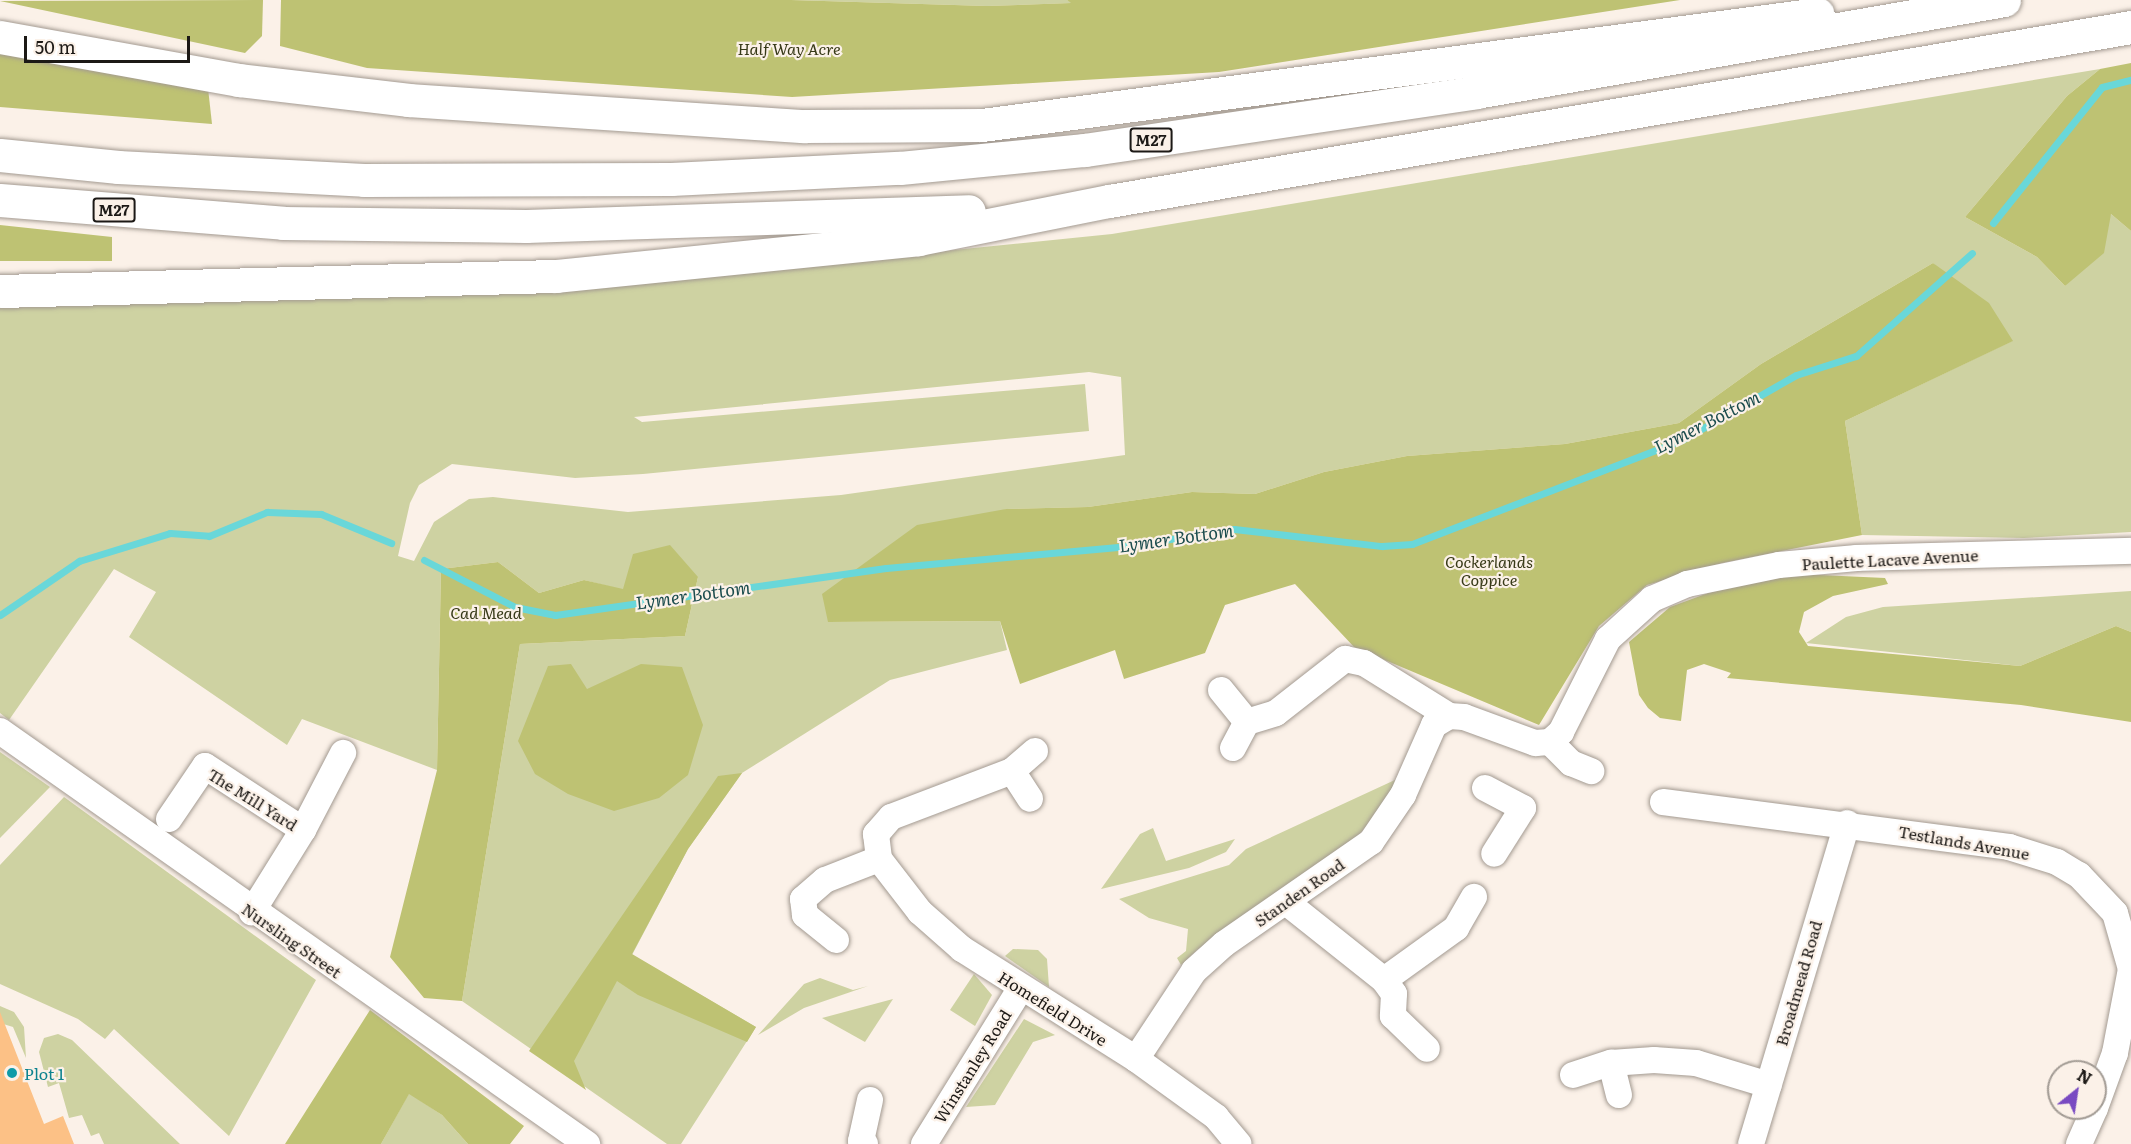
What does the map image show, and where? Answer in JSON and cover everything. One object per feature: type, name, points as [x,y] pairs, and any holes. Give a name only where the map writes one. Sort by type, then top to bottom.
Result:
[{"type":"highway","name":"M27","points":[[0,37],[239,80],[419,101],[792,126],[982,124],[1921,0]]},
{"type":"highway","name":"M27","points":[[0,155],[118,167],[364,180],[671,179],[900,168],[1085,150],[1476,92],[2004,0]]},
{"type":"highway","name":"M27","points":[[0,291],[555,276],[918,239],[1109,201],[2131,27]]},
{"type":"highway","name":"M27","points":[[0,200],[283,223],[526,226],[906,215],[1109,201]]},
{"type":"street","name":"Paulette Lacave Avenue","points":[[1550,742],[1561,732],[1608,639],[1652,599],[1687,584],[1779,565],[1857,558],[2131,551]]},
{"type":"street","points":[[1233,748],[1247,722],[1276,713],[1345,659],[1364,663],[1449,716],[1464,717],[1535,744],[1550,742],[1571,763],[1592,771]]},
{"type":"street","points":[[1221,690],[1247,722]]},
{"type":"street","name":"Standen Road","points":[[1136,1059],[1194,971],[1224,944],[1371,842],[1403,795],[1434,725],[1449,716]]},
{"type":"street","name":"Nursling Street","points":[[0,731],[252,912],[587,1144]]},
{"type":"street","points":[[836,940],[805,915],[803,899],[825,880],[879,859],[876,834],[891,817],[1012,771],[1035,751]]},
{"type":"street","points":[[303,830],[344,753]]},
{"type":"street","name":"The Mill Yard","points":[[169,819],[205,766],[303,830],[252,912]]},
{"type":"street","points":[[1012,771],[1030,799]]},
{"type":"street","points":[[1485,788],[1523,808],[1494,854]]},
{"type":"street","name":"Testlands Avenue","points":[[1663,802],[1847,823],[2035,854],[2057,862],[2097,891],[2115,913],[2131,969],[2118,1042],[2107,1074]]},
{"type":"street","name":"Broadmead Road","points":[[1751,1144],[1847,823]]},
{"type":"street","name":"Homefield Drive","points":[[879,859],[920,912],[962,949],[1020,989],[1136,1059],[1216,1117],[1239,1144]]},
{"type":"street","points":[[1389,987],[1411,957],[1456,928],[1474,897]]},
{"type":"street","points":[[1286,902],[1389,987],[1393,1016],[1427,1049]]},
{"type":"street","name":"Winstanley Road","points":[[924,1144],[1020,989]]},
{"type":"street","points":[[1573,1075],[1611,1063],[1696,1063],[1769,1085]]},
{"type":"street","points":[[1611,1063],[1619,1095]]},
{"type":"street","points":[[856,1143],[870,1100]]},
{"type":"street","name":"Testlands Avenue","points":[[2079,1144],[2090,1120]]},
{"type":"green space","points":[[263,0],[262,36],[245,53],[0,1]]},
{"type":"green space","name":"Half Way Acre","points":[[281,0],[791,0],[987,6],[1071,3],[1067,0],[1680,0],[1219,72],[792,97],[367,68],[280,46]]},
{"type":"green space","points":[[791,0],[1067,0],[1072,3],[987,6]]},
{"type":"green space","points":[[0,49],[208,88],[212,124],[0,107]]},
{"type":"green space","points":[[2131,63],[2131,231],[2111,214],[2104,253],[2065,286],[2037,257],[1965,217],[2067,96],[2100,69]]},
{"type":"green space","points":[[2100,69],[2067,96],[1965,217],[2037,257],[2065,286],[2111,214],[2131,231],[2131,532],[2024,538],[1862,535],[1845,421],[2012,341],[1933,263],[1761,364],[1679,423],[1565,444],[1407,456],[1324,472],[1255,494],[1192,492],[1088,507],[1006,509],[828,622],[1000,621],[1007,650],[890,680],[742,773],[688,849],[632,955],[756,1027],[681,1144],[667,1144],[462,1001],[520,644],[685,636],[698,577],[623,590],[584,580],[539,593],[498,562],[441,569],[437,770],[302,719],[287,745],[129,637],[156,592],[114,569],[9,720],[0,713],[0,308],[350,296],[905,255],[1112,234]],"holes":[[[1089,372],[1121,377],[1125,455],[841,495],[628,512],[493,497],[469,499],[434,522],[414,561],[398,556],[410,503],[419,485],[452,464],[575,478],[643,474],[1089,431],[1085,384],[642,422],[634,417]]]},
{"type":"green space","points":[[0,225],[112,237],[112,261],[0,261]]},
{"type":"green space","name":"Cockerlands Coppice","points":[[1933,263],[1989,303],[2013,341],[1845,421],[1862,535],[1722,563],[1647,585],[1599,626],[1539,725],[1354,647],[1295,584],[1225,605],[1205,653],[1124,679],[1115,650],[1020,684],[1000,621],[828,622],[822,594],[917,525],[1006,509],[1088,507],[1192,492],[1255,494],[1324,472],[1407,456],[1565,444],[1679,423],[1761,364]]},
{"type":"green space","name":"Cad Mead","points":[[670,545],[698,577],[685,636],[520,644],[462,1001],[424,998],[390,957],[437,770],[441,569],[498,562],[539,593],[584,580],[623,589],[633,554]]},
{"type":"green space","points":[[1798,574],[1885,578],[1888,584],[1833,596],[1804,612],[1799,632],[1808,646],[2020,666],[2116,626],[2131,632],[2131,722],[2021,705],[1727,678],[1731,673],[1704,664],[1687,670],[1681,721],[1660,718],[1648,708],[1639,695],[1629,642],[1670,607],[1722,588]]},
{"type":"green space","points":[[2131,591],[2131,632],[2116,626],[2020,666],[1806,643],[1846,617],[1883,607]]},
{"type":"green space","points":[[571,664],[587,689],[641,664],[682,667],[703,725],[688,775],[659,798],[614,811],[568,794],[535,774],[518,741],[548,666]]},
{"type":"green space","points":[[0,752],[50,787],[0,838]]},
{"type":"green space","points":[[742,773],[688,849],[632,954],[756,1027],[747,1042],[638,995],[617,981],[574,1061],[586,1090],[529,1051],[718,776]]},
{"type":"green space","points":[[1397,779],[1388,803],[1342,853],[1197,950],[1181,965],[1177,958],[1186,951],[1188,929],[1149,918],[1119,899],[1229,865],[1246,849]]},
{"type":"green space","points":[[64,797],[316,980],[229,1136],[114,1029],[105,1039],[78,1019],[0,984],[0,865]]},
{"type":"green space","points":[[1153,828],[1166,861],[1235,839],[1226,852],[1189,868],[1101,889],[1140,834]]},
{"type":"green space","points":[[1013,949],[1038,950],[1047,959],[1049,987],[1005,956]]},
{"type":"green space","points":[[974,974],[992,995],[975,1026],[950,1010]]},
{"type":"green space","points":[[820,978],[853,990],[868,986],[804,1008],[758,1035],[804,984]]},
{"type":"green space","points":[[893,999],[865,1042],[822,1018]]},
{"type":"green space","points":[[0,1006],[14,1012],[24,1027],[26,1058],[13,1027],[0,1023]]},
{"type":"green space","points":[[370,1010],[524,1126],[510,1144],[468,1144],[442,1115],[409,1094],[381,1144],[285,1144]]},
{"type":"green space","points":[[1024,1019],[1055,1035],[1033,1042],[995,1105],[966,1107]]},
{"type":"green space","points":[[58,1034],[72,1040],[180,1144],[104,1144],[99,1133],[91,1136],[82,1115],[69,1118],[59,1083],[48,1087],[39,1052],[44,1038]]},
{"type":"green space","points":[[409,1093],[442,1115],[468,1144],[381,1144]]},
{"type":"building","name":"Plot 1","points":[[0,1012],[44,1124],[63,1116],[74,1144],[0,1144]]},
{"type":"waterway","name":"Lymer Bottom","points":[[1993,223],[2102,87],[2131,80]]},
{"type":"waterway","name":"Lymer Bottom","points":[[424,560],[515,607],[555,615],[886,568],[1126,546],[1234,529],[1382,546],[1412,544],[1682,440],[1796,375],[1856,356],[1972,253]]},
{"type":"waterway","name":"Lymer Bottom","points":[[0,615],[79,561],[170,533],[209,536],[267,512],[321,514],[391,543]]},
{"type":"place","name":"Plot 1","points":[[12,1073]]}]
